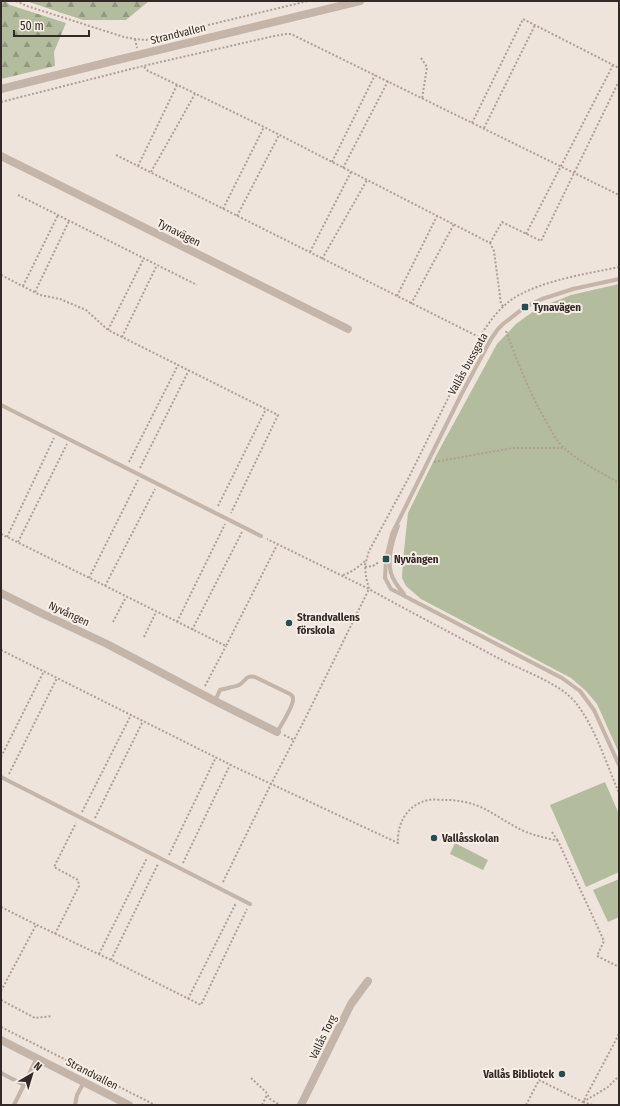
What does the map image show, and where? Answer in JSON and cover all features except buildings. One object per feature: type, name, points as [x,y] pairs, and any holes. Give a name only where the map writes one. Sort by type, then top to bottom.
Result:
[{"type":"street","name":"Strandvallen","points":[[1,89],[360,1]]},
{"type":"street","name":"Tynavägen","points":[[1,156],[348,329]]},
{"type":"street","name":"Nyvången","points":[[1,593],[112,647],[277,732]]},
{"type":"street","name":"Vallås Torg","points":[[301,1105],[351,1004],[368,981]]},
{"type":"street","name":"Strandvallen","points":[[1,1040],[129,1105]]},
{"type":"lane","name":"Vallås bussgata","points":[[619,279],[573,289],[542,299],[525,307],[503,324],[491,339],[461,395],[392,534],[386,559],[385,578],[392,589],[562,678],[580,691],[594,710],[619,765]]},
{"type":"lane","points":[[1,405],[261,536]]},
{"type":"lane","name":"Vallås bussgata","points":[[405,506],[390,556],[390,572],[406,596]]},
{"type":"lane","points":[[215,701],[220,690],[238,686],[247,677],[251,676],[290,694],[294,700],[277,732]]},
{"type":"lane","points":[[1,777],[250,904]]},
{"type":"lane","points":[[14,1105],[37,1058]]},
{"type":"lane","points":[[1,1073],[24,1085]]},
{"type":"lane","points":[[75,1105],[77,1095],[84,1082]]},
{"type":"path","points":[[16,1],[27,6],[124,37],[146,40],[308,1]]},
{"type":"path","points":[[472,123],[523,20],[619,68]]},
{"type":"path","points":[[484,129],[535,26]]},
{"type":"path","points":[[1,102],[143,66],[286,34],[295,36],[619,195]]},
{"type":"path","points":[[421,58],[427,67],[422,99]]},
{"type":"path","points":[[526,234],[613,65]]},
{"type":"path","points":[[143,66],[148,71],[332,162],[490,243],[494,251],[501,304],[504,307]]},
{"type":"path","points":[[332,162],[375,75]]},
{"type":"path","points":[[343,168],[388,81]]},
{"type":"path","points":[[490,243],[502,222],[540,241],[619,81]]},
{"type":"path","points":[[138,166],[177,85]]},
{"type":"path","points":[[151,172],[195,94]]},
{"type":"path","points":[[223,209],[264,128]]},
{"type":"path","points":[[237,216],[279,136]]},
{"type":"path","points":[[116,155],[479,337]]},
{"type":"path","points":[[310,252],[351,172]]},
{"type":"path","points":[[322,259],[367,180]]},
{"type":"path","points":[[18,195],[197,285]]},
{"type":"path","points":[[23,286],[58,215]]},
{"type":"path","points":[[397,296],[437,216]]},
{"type":"path","points":[[35,292],[69,221]]},
{"type":"path","points":[[411,304],[454,224]]},
{"type":"path","points":[[108,330],[144,258]]},
{"type":"path","points":[[122,337],[157,265]]},
{"type":"path","points":[[220,888],[369,589],[365,567],[369,551],[415,465],[479,337],[489,322],[504,307],[525,292],[551,282],[619,267]]},
{"type":"path","points":[[1,275],[40,295],[60,299],[86,310],[108,330],[278,415],[177,622]]},
{"type":"path","points":[[498,313],[501,317],[521,371],[536,404],[555,436],[564,448],[619,484]]},
{"type":"path","points":[[126,468],[178,365]]},
{"type":"path","points":[[89,578],[189,370]]},
{"type":"path","points":[[214,513],[266,409]]},
{"type":"path","points":[[6,537],[56,433]]},
{"type":"path","points":[[18,543],[69,440]]},
{"type":"path","points":[[415,465],[513,448],[564,448]]},
{"type":"path","points":[[105,586],[157,484]]},
{"type":"path","points":[[192,630],[244,528]]},
{"type":"path","points":[[1,534],[226,646]]},
{"type":"path","points":[[261,536],[342,575],[499,658],[556,686],[576,702],[589,722],[619,793]]},
{"type":"path","points":[[201,694],[277,544]]},
{"type":"path","points":[[365,567],[378,564],[382,558]]},
{"type":"path","points":[[342,575],[348,574],[367,559]]},
{"type":"path","points":[[113,622],[126,596]]},
{"type":"path","points":[[144,637],[156,612]]},
{"type":"path","points":[[1,650],[230,765],[398,843],[398,834],[404,816],[410,808],[429,800],[452,800],[482,807],[527,833],[558,841]]},
{"type":"path","points":[[1,757],[44,671]]},
{"type":"path","points":[[6,780],[57,678]]},
{"type":"path","points":[[55,934],[79,886],[79,883],[78,880],[54,866],[131,715]]},
{"type":"path","points":[[92,823],[143,721]]},
{"type":"path","points":[[166,861],[216,757]]},
{"type":"path","points":[[180,868],[230,765]]},
{"type":"path","points":[[552,832],[558,841],[604,941],[597,956],[619,967]]},
{"type":"path","points":[[100,954],[150,853]]},
{"type":"path","points":[[111,960],[161,859]]},
{"type":"path","points":[[188,999],[238,898]]},
{"type":"path","points":[[1,907],[55,934],[100,954],[201,1005],[250,904]]},
{"type":"path","points":[[1,991],[37,925]]},
{"type":"path","points":[[1,1000],[36,1018],[52,1016]]},
{"type":"path","points":[[1,1027],[155,1105]]},
{"type":"path","points":[[583,1102],[619,1034]]},
{"type":"path","points":[[583,1102],[608,1087],[619,1076]]},
{"type":"path","points":[[250,1078],[266,1092],[270,1099],[280,1105]]},
{"type":"path","points":[[526,1105],[539,1080],[583,1102],[593,1105]]},
{"type":"path","points":[[262,1105],[267,1095]]},
{"type":"green space","points":[[1,1],[5,1],[10,5],[66,23],[54,52],[55,66],[1,79]]},
{"type":"green space","points":[[26,1],[149,1],[126,20],[83,20]]},
{"type":"green space","points":[[619,284],[619,753],[597,704],[586,691],[571,678],[421,599],[406,586],[402,578],[408,513],[438,452],[497,344],[516,324],[538,308],[571,295]]},
{"type":"green space","points":[[605,782],[619,814],[619,872],[586,887],[550,805]]},
{"type":"green space","points":[[455,843],[488,860],[483,870],[450,854]]},
{"type":"green space","points":[[619,879],[619,917],[608,922],[593,890]]},
{"type":"place","name":"Tynavägen","points":[[525,307]]},
{"type":"place","name":"Nyvången","points":[[386,559]]},
{"type":"place","name":"Strandvallens förskola","points":[[289,623]]},
{"type":"place","name":"Vallåsskolan","points":[[434,838]]},
{"type":"place","name":"Vallås Bibliotek","points":[[562,1074]]}]
